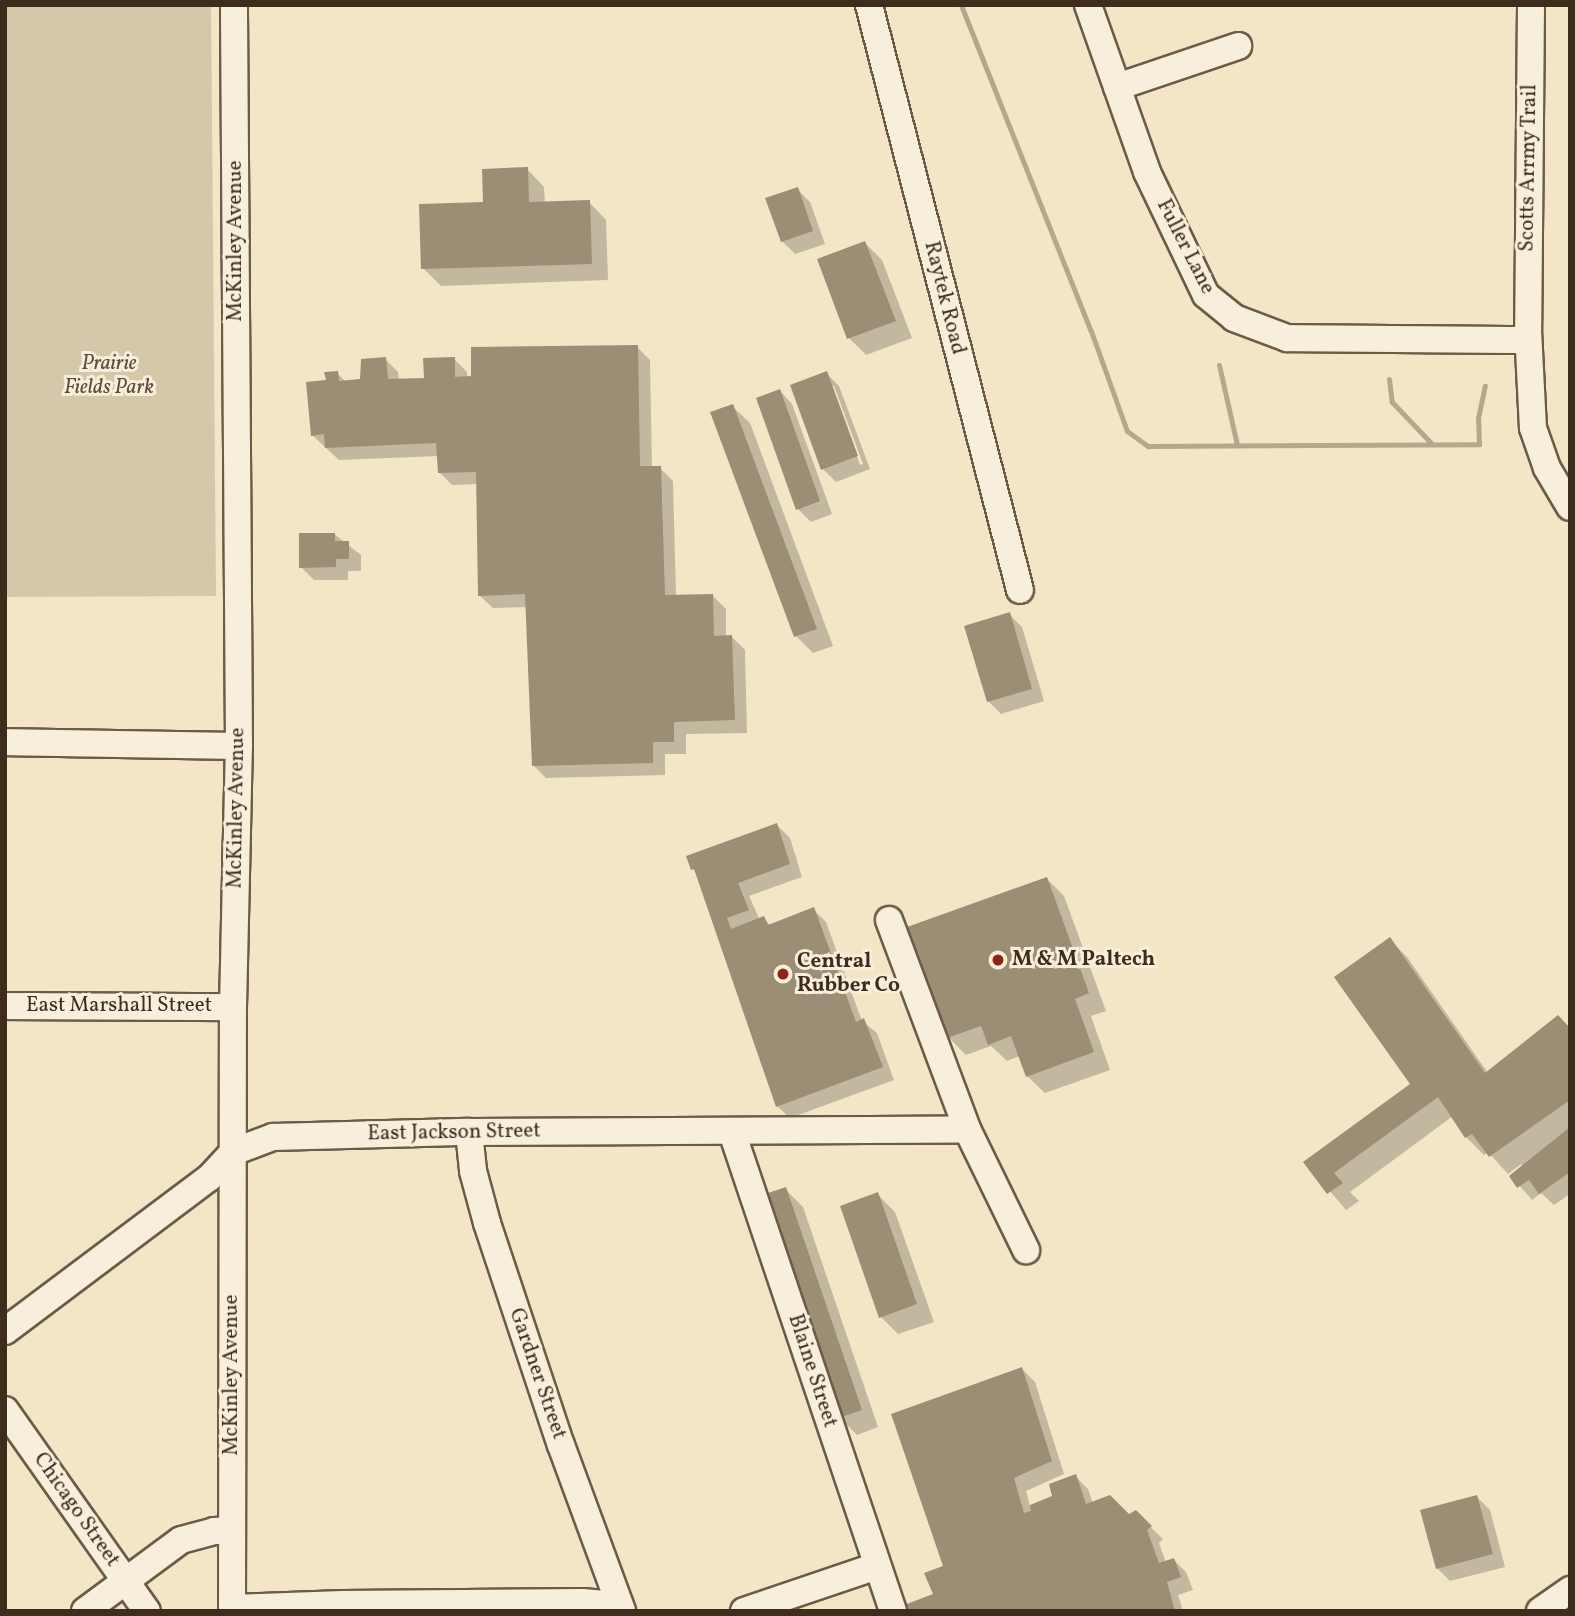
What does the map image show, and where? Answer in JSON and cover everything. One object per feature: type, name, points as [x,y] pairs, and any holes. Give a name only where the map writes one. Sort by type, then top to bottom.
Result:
[{"type":"street","name":"McKinley Avenue","points":[[232,1610],[233,1007],[239,746],[234,5]]},
{"type":"street","name":"Raytek Road","points":[[869,5],[1020,590]]},
{"type":"street","name":"Fuller Lane","points":[[1088,5],[1147,172],[1206,295],[1234,318],[1287,338],[1528,335]]},
{"type":"street","name":"Scotts Arrmy Trail","points":[[1528,335],[1531,5]]},
{"type":"street","points":[[1117,87],[1238,46]]},
{"type":"street","points":[[1528,335],[1533,428],[1547,468],[1570,507]]},
{"type":"street","points":[[5,742],[239,746]]},
{"type":"street","points":[[889,920],[967,1129],[1026,1250]]},
{"type":"street","name":"East Marshall Street","points":[[5,1006],[233,1007]]},
{"type":"street","name":"East Jackson Street","points":[[5,1331],[209,1178],[233,1152],[273,1137],[469,1132],[967,1129]]},
{"type":"street","name":"Gardner Street","points":[[469,1132],[473,1171],[487,1223],[561,1445],[621,1608]]},
{"type":"street","name":"Blaine Street","points":[[732,1132],[893,1611]]},
{"type":"street","name":"Chicago Street","points":[[5,1410],[147,1611]]},
{"type":"street","points":[[85,1611],[181,1540],[214,1531],[232,1530]]},
{"type":"street","points":[[744,1611],[877,1566]]},
{"type":"street","points":[[1540,1611],[1570,1590]]},
{"type":"street","points":[[232,1610],[343,1604],[582,1602],[621,1608]]},
{"type":"green space","name":"Prairie Fields Park","points":[[5,5],[211,5],[216,596],[5,597]]},
{"type":"building","points":[[528,167],[529,202],[590,200],[592,264],[421,269],[419,204],[483,202],[482,169]]},
{"type":"building","points":[[798,187],[813,231],[781,242],[765,198]]},
{"type":"building","points":[[865,241],[896,321],[847,339],[817,259]]},
{"type":"building","points":[[638,345],[640,466],[661,466],[665,595],[713,594],[714,636],[732,635],[735,720],[674,722],[674,742],[653,742],[653,763],[532,766],[525,594],[478,596],[476,472],[438,473],[436,443],[325,448],[324,434],[311,436],[306,382],[326,380],[324,372],[338,371],[339,381],[360,379],[361,359],[386,357],[388,379],[424,378],[423,358],[455,357],[455,377],[471,376],[471,347]]},
{"type":"building","points":[[827,371],[858,456],[821,470],[790,385]]},
{"type":"building","points":[[780,389],[820,501],[796,510],[756,398]]},
{"type":"building","points":[[733,404],[817,629],[794,637],[710,412]]},
{"type":"building","points":[[299,533],[335,533],[335,541],[349,541],[349,559],[336,559],[336,567],[299,568]]},
{"type":"building","points":[[1010,612],[1032,689],[987,702],[964,626]]},
{"type":"building","name":"Central Rubber Co","points":[[777,823],[790,864],[738,883],[749,910],[727,918],[731,929],[764,916],[768,925],[814,907],[856,1022],[864,1018],[883,1067],[776,1107],[694,869],[691,870],[686,856]]},
{"type":"building","name":"M & M Paltech","points":[[1047,877],[1089,993],[1075,999],[1094,1052],[1026,1077],[1011,1036],[988,1045],[981,1026],[947,1038],[907,927]]},
{"type":"building","points":[[1390,937],[1485,1073],[1558,1015],[1570,1028],[1570,1100],[1489,1157],[1472,1134],[1465,1138],[1438,1097],[1334,1173],[1343,1183],[1327,1194],[1303,1162],[1410,1084],[1334,977]]},
{"type":"building","points":[[1570,1127],[1570,1172],[1539,1194],[1529,1180],[1517,1188],[1509,1176]]},
{"type":"building","points":[[786,1187],[862,1410],[838,1418],[762,1195]]},
{"type":"building","points":[[878,1192],[917,1304],[879,1318],[840,1206]]},
{"type":"building","points":[[1022,1367],[1052,1461],[1014,1478],[1024,1513],[1031,1511],[1030,1505],[1052,1496],[1049,1484],[1076,1474],[1086,1504],[1110,1495],[1129,1514],[1136,1510],[1152,1526],[1147,1530],[1159,1563],[1174,1558],[1181,1577],[1167,1582],[1175,1611],[900,1611],[899,1607],[933,1594],[924,1573],[943,1566],[891,1414]]},
{"type":"building","points":[[1477,1495],[1493,1554],[1436,1569],[1420,1510]]},
{"type":"waterway","points":[[961,5],[1091,331],[1127,431],[1148,446],[1479,444],[1478,418],[1485,386]]},
{"type":"waterway","points":[[1219,365],[1237,445]]},
{"type":"waterway","points":[[1389,379],[1392,402],[1432,444]]},
{"type":"place","name":"M & M Paltech","points":[[998,960]]},
{"type":"place","name":"Central Rubber Co","points":[[783,974]]}]
